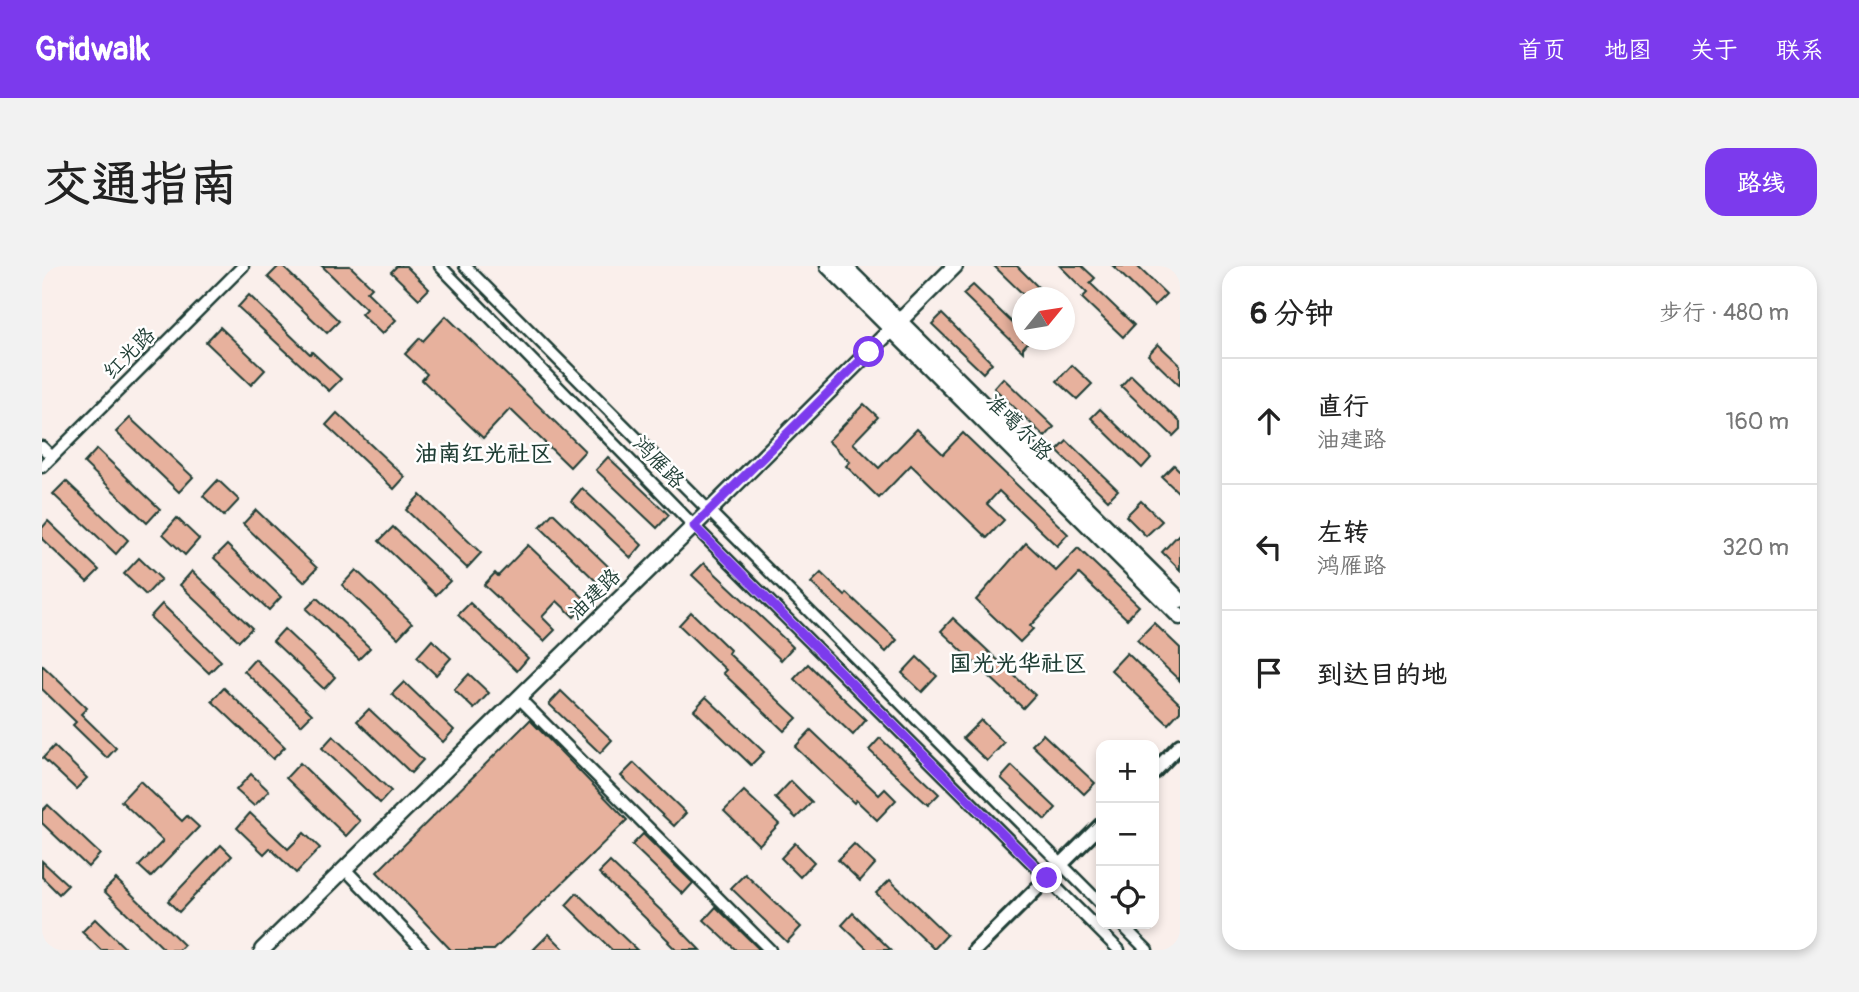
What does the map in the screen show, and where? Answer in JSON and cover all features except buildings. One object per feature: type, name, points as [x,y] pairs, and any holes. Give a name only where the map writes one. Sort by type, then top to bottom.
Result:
[{"type":"main road","name":"准噶尔路","points":[[828,266],[896,326],[1180,600]]},
{"type":"main road","name":"准噶尔路","points":[[844,266],[896,326],[1180,617]]},
{"type":"main road","name":"油建路","points":[[262,950],[955,266]]},
{"type":"street","name":"红光路","points":[[42,467],[243,266]]},
{"type":"street","name":"鸿雁路","points":[[440,266],[694,526],[1119,950]]},
{"type":"street","name":"鸿雁路","points":[[465,266],[1096,899]]},
{"type":"street","points":[[42,447],[52,457]]},
{"type":"street","points":[[518,697],[770,950]]},
{"type":"street","points":[[1159,767],[1180,746]]},
{"type":"street","points":[[975,950],[1096,830]]},
{"type":"street","points":[[344,868],[423,950]]},
{"type":"street","points":[[1126,929],[1147,950]]},
{"type":"district","name":"油南红光社区","points":[[484,453]]},
{"type":"district","name":"国光光华社区","points":[[1018,663]]},
{"type":"route","points":[[869,352],[694,526],[1047,878]]}]
